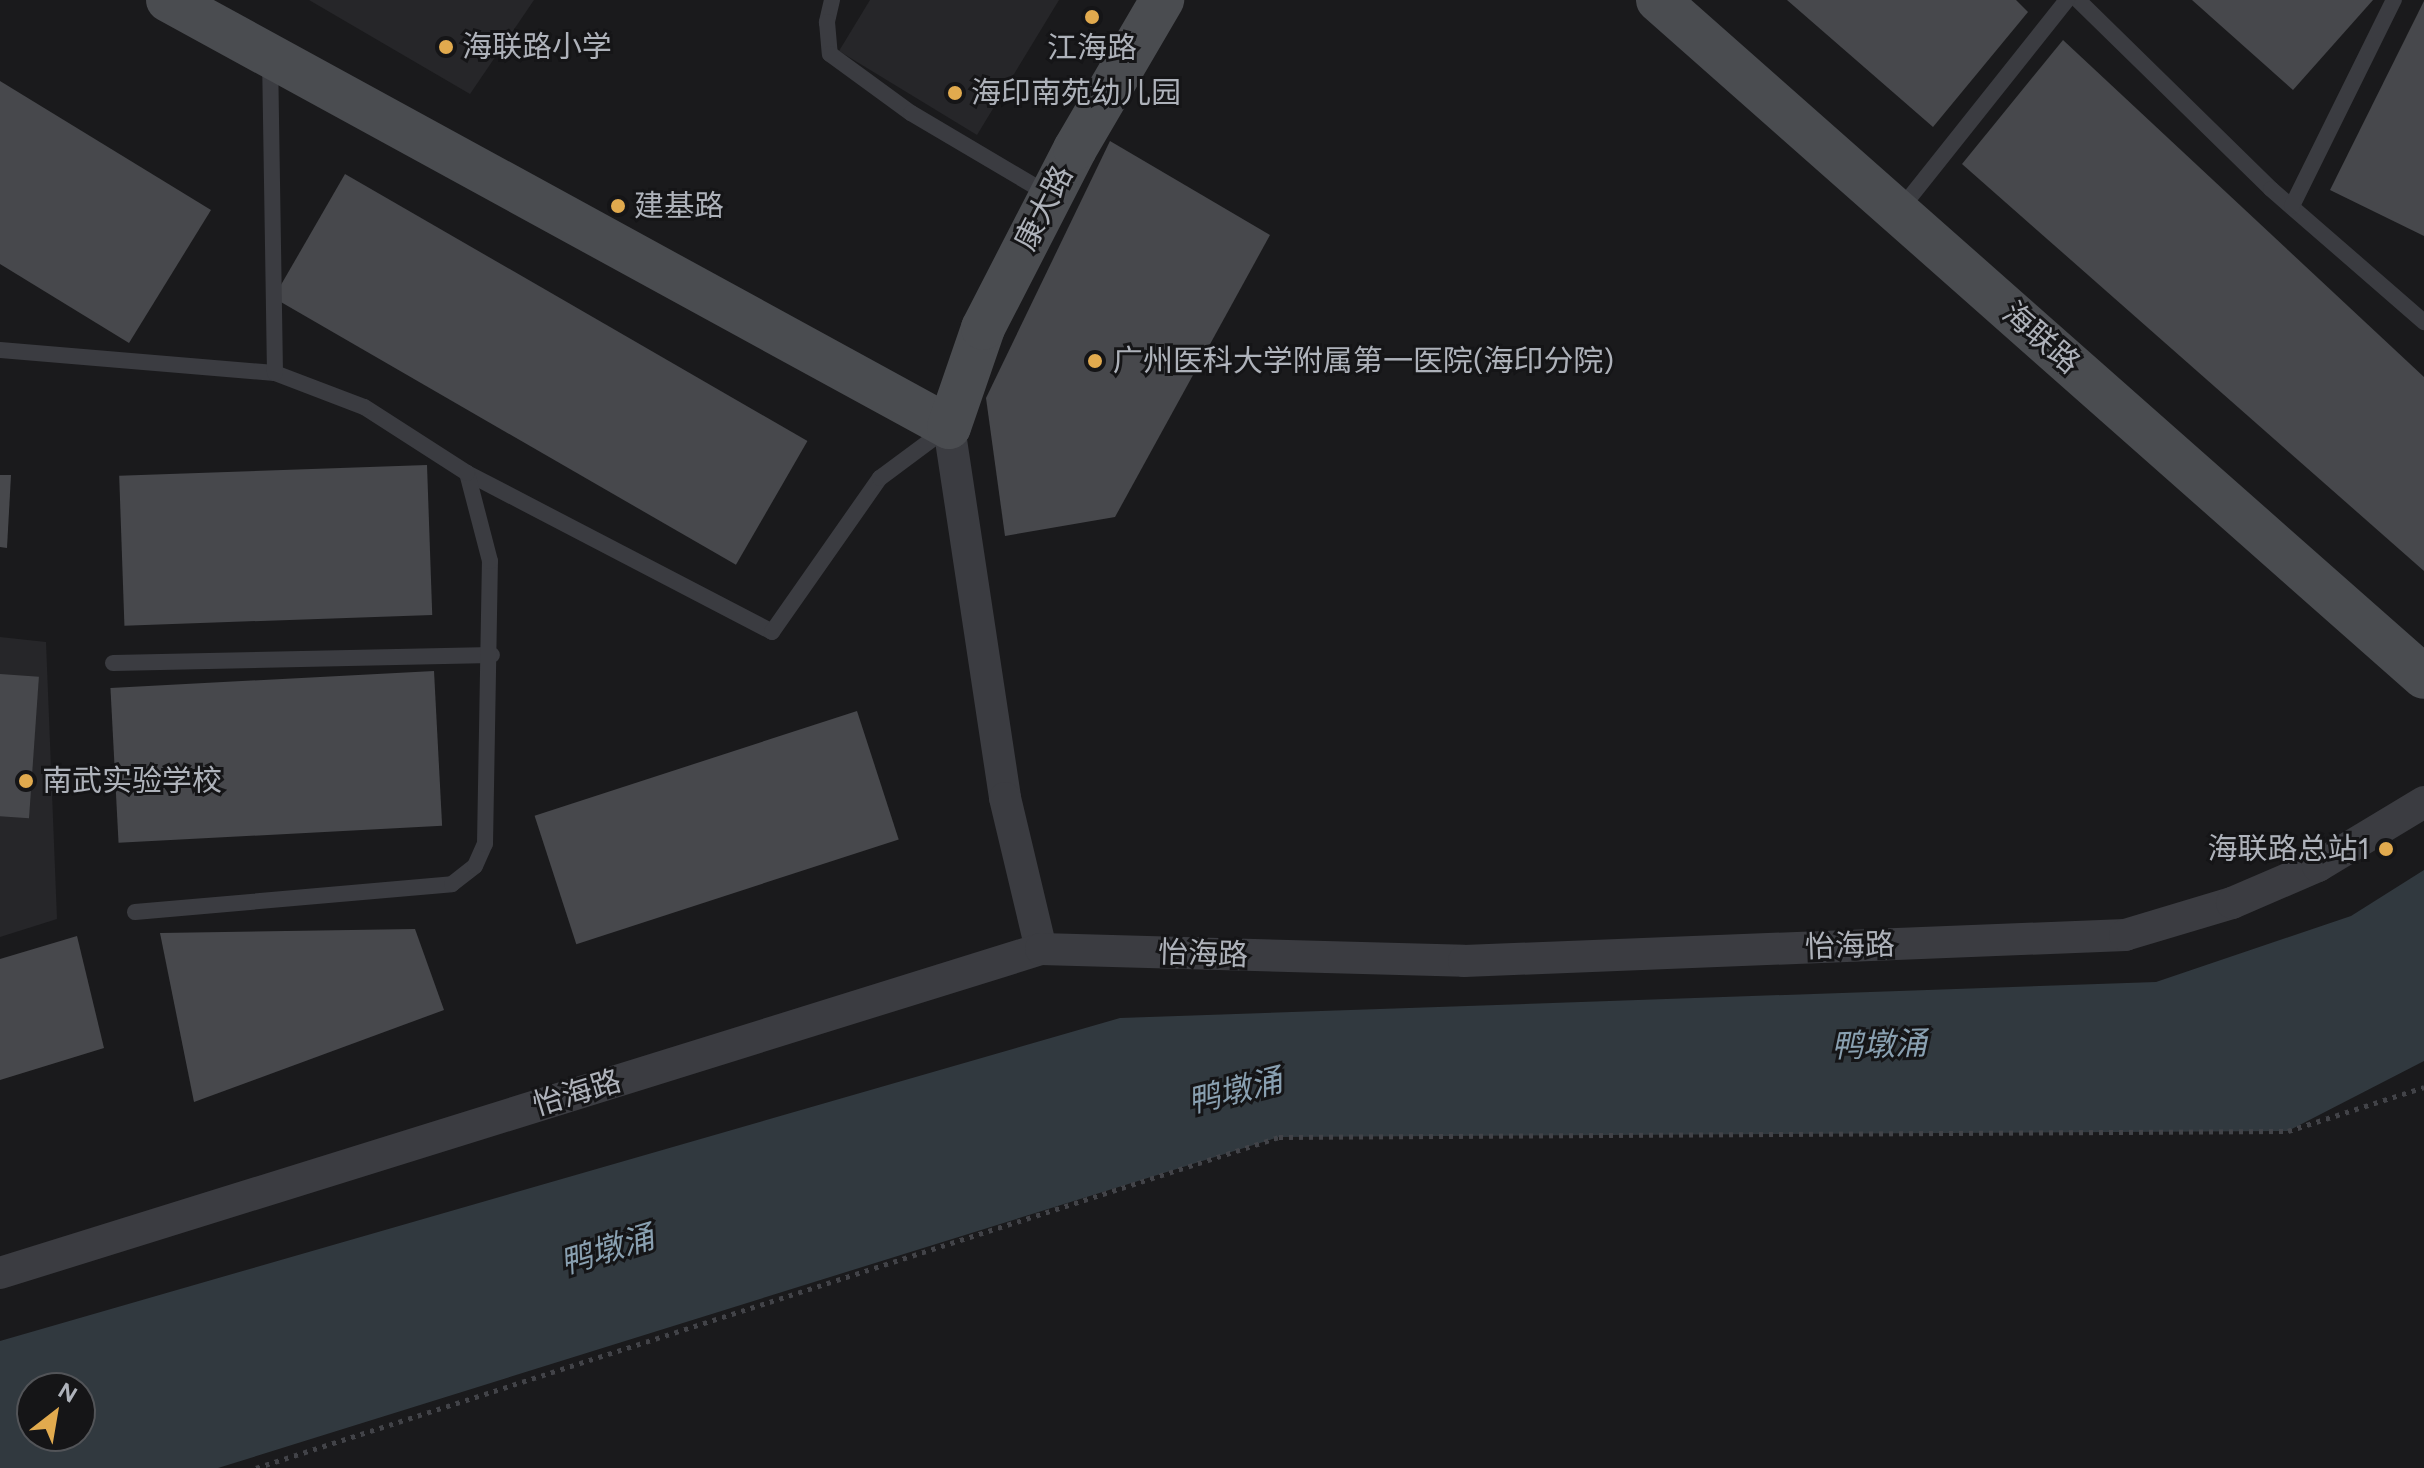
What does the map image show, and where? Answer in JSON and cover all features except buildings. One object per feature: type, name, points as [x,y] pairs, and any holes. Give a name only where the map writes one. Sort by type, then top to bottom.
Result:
[{"type":"street","name":"康大路","points":[[949,427],[983,328],[1051,196],[1162,0]]},
{"type":"street","name":"海联路","points":[[1658,0],[2424,677]]},
{"type":"street","points":[[193,6],[270,57],[949,427],[1005,798],[1041,949]]},
{"type":"street","name":"怡海路","points":[[0,1273],[1041,949],[1464,961],[2125,935],[2232,903],[2318,866],[2424,802]]},
{"type":"lane","points":[[832,0],[827,22],[830,54],[911,113],[1051,196]]},
{"type":"lane","points":[[1898,212],[2067,0]]},
{"type":"lane","points":[[2078,0],[2292,206],[2424,322]]},
{"type":"lane","points":[[2292,206],[2394,0]]},
{"type":"lane","points":[[270,57],[275,373]]},
{"type":"lane","points":[[0,350],[275,373],[364,407],[467,473],[772,632],[880,478],[949,427]]},
{"type":"lane","points":[[135,912],[452,884],[475,866],[485,844],[492,655],[490,561],[467,473]]},
{"type":"lane","points":[[113,663],[492,655]]},
{"type":"path","points":[[256,1468],[1279,1137],[2288,1131],[2424,1087]]},
{"type":"shaded area","name":"海联路小学","points":[[309,0],[534,0],[470,94]]},
{"type":"shaded area","name":"海印南苑幼儿园","points":[[870,0],[1059,0],[977,135],[839,51]]},
{"type":"shaded area","name":"南武实验学校","points":[[0,637],[46,642],[57,919],[0,937]]},
{"type":"water","name":"鸭墩涌","points":[[2424,870],[2424,1061],[2288,1131],[1279,1137],[218,1468],[0,1468],[0,1341],[1120,1018],[2156,982],[2351,916]]},
{"type":"place","name":"江海路","points":[[1092,17]]},
{"type":"place","name":"海联路小学","points":[[446,47]]},
{"type":"place","name":"海印南苑幼儿园","points":[[955,93]]},
{"type":"place","name":"建基路","points":[[618,206]]},
{"type":"place","name":"广州医科大学附属第一医院(海印分院)","points":[[1095,361]]},
{"type":"place","name":"南武实验学校","points":[[26,781]]},
{"type":"place","name":"海联路总站1","points":[[2386,849]]}]
